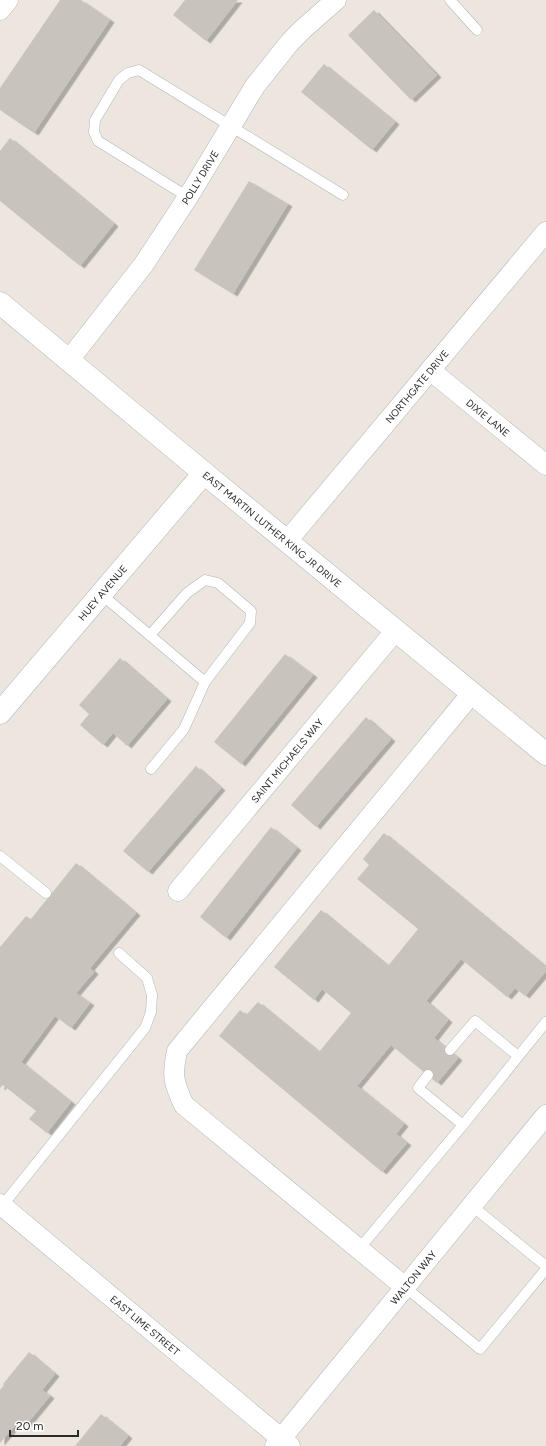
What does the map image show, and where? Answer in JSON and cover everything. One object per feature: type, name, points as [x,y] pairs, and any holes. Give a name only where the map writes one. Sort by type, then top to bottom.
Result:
[{"type":"street","points":[[0,10],[8,0]]},
{"type":"street","name":"POLLY DRIVE","points":[[69,360],[134,278],[188,197],[255,86],[290,42],[336,0]]},
{"type":"street","name":"NORTHGATE DRIVE","points":[[287,541],[546,232]]},
{"type":"street","name":"EAST MARTIN LUTHER KING JR DRIVE","points":[[0,303],[546,754]]},
{"type":"street","name":"DIXIE LANE","points":[[430,370],[546,466]]},
{"type":"street","name":"HUEY AVENUE","points":[[0,713],[204,473]]},
{"type":"street","name":"SAINT MICHAELS WAY","points":[[178,891],[396,630]]},
{"type":"street","points":[[405,1287],[184,1105],[176,1090],[173,1071],[176,1051],[472,693]]},
{"type":"street","name":"WALTON WAY","points":[[282,1444],[405,1287],[546,1115]]},
{"type":"street","name":"EAST LIME STREET","points":[[1,1205],[282,1444]]},
{"type":"lane","points":[[450,0],[477,30]]},
{"type":"lane","points":[[188,197],[98,141],[94,132],[95,120],[119,80],[128,72],[138,70],[343,195]]},
{"type":"lane","points":[[150,636],[187,593],[205,580],[218,583],[251,611],[250,623],[205,682],[184,729],[150,769]]},
{"type":"lane","points":[[101,594],[205,682]]},
{"type":"lane","points":[[0,856],[46,893]]},
{"type":"lane","points":[[1,1205],[145,1028],[151,1012],[152,995],[147,978],[120,952]]},
{"type":"lane","points":[[450,1050],[474,1021],[518,1056]]},
{"type":"lane","points":[[358,1249],[463,1125],[546,1022]]},
{"type":"lane","points":[[428,1075],[418,1088],[463,1125]]},
{"type":"lane","points":[[405,1287],[480,1349],[546,1268],[472,1206]]},
{"type":"building","points":[[60,0],[81,0],[110,20],[34,133],[0,110],[0,88]]},
{"type":"building","points":[[185,0],[238,0],[206,41],[173,15]]},
{"type":"building","points":[[374,10],[437,75],[411,100],[348,35]]},
{"type":"building","points":[[324,64],[395,122],[372,150],[301,92]]},
{"type":"building","points":[[10,138],[114,224],[80,266],[0,201],[0,151]]},
{"type":"building","points":[[249,181],[288,204],[233,294],[194,270]]},
{"type":"building","points":[[285,654],[313,675],[241,764],[214,742]]},
{"type":"building","points":[[120,658],[167,699],[127,746],[113,733],[103,745],[80,725],[89,714],[79,705]]},
{"type":"building","points":[[366,717],[391,739],[316,827],[291,805]]},
{"type":"building","points":[[196,766],[221,788],[148,872],[123,851]]},
{"type":"building","points":[[271,827],[297,848],[226,938],[200,917]]},
{"type":"building","points":[[384,833],[546,967],[546,971],[525,996],[515,988],[507,997],[461,959],[426,1001],[448,1020],[434,1038],[458,1058],[437,1083],[391,1045],[357,1086],[404,1124],[396,1134],[407,1143],[382,1172],[219,1036],[240,1010],[246,1015],[258,1002],[319,1052],[351,1013],[322,989],[314,1000],[274,967],[321,910],[388,966],[418,929],[357,879],[369,865],[363,859]]},
{"type":"building","points":[[76,863],[136,913],[90,968],[94,972],[76,993],[90,1003],[71,1028],[55,1016],[21,1062],[71,1102],[47,1133],[29,1119],[36,1111],[3,1085],[0,1088],[0,947],[26,916],[31,919]]},
{"type":"building","points":[[29,1352],[55,1374],[42,1390],[50,1396],[26,1425],[20,1420],[0,1443],[0,1390],[4,1385],[3,1384]]},
{"type":"building","points":[[101,1414],[128,1436],[120,1446],[75,1446]]}]
